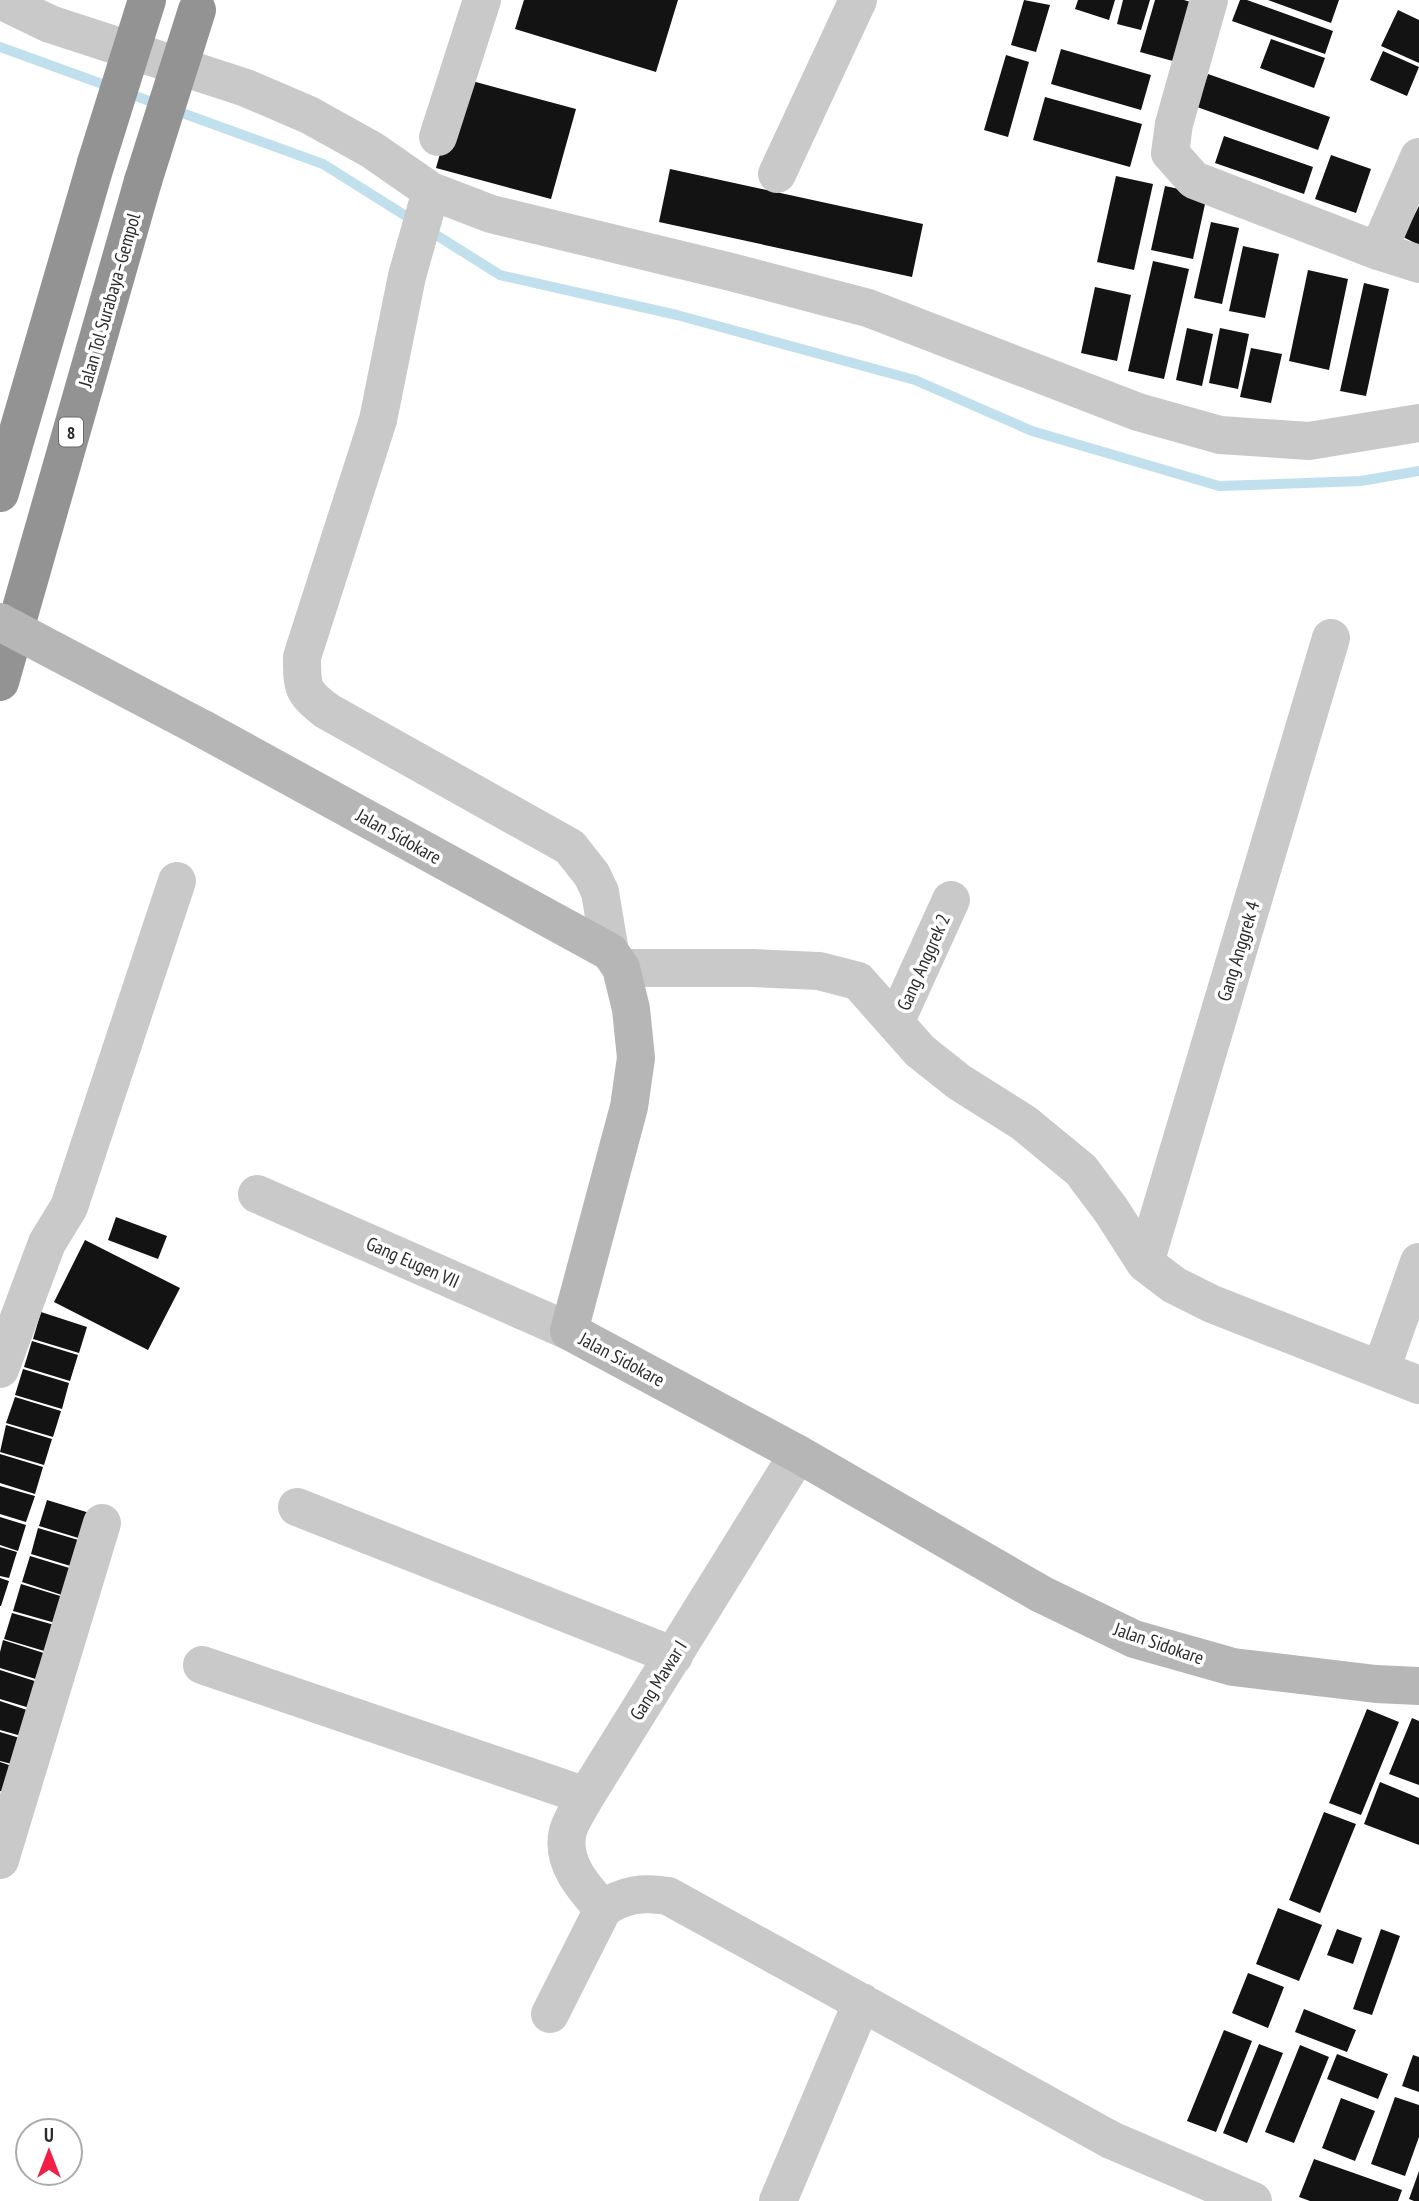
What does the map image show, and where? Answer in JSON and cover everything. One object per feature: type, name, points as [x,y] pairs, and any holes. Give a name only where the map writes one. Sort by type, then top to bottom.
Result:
[{"type":"highway","points":[[0,493],[96,163],[147,0]]},
{"type":"highway","name":"Jalan Tol Surabaya–Gempol","points":[[0,682],[143,181],[199,5]]},
{"type":"street","points":[[0,0],[50,24],[246,88],[296,109],[372,150],[426,206],[491,214],[718,268],[868,308],[1138,412],[1220,435],[1310,441],[1419,423]]},
{"type":"street","points":[[438,137],[482,0]]},
{"type":"street","points":[[777,174],[858,0]]},
{"type":"street","points":[[1209,0],[1174,124],[1170,153],[1194,180],[1378,251],[1419,264]]},
{"type":"street","points":[[1378,251],[1419,157]]},
{"type":"street","points":[[426,206],[407,276],[378,420],[302,657],[302,681],[308,696],[327,711],[570,847],[592,875],[600,892],[616,960],[819,971],[858,981],[920,1051],[959,1082],[1024,1123],[1081,1170],[1145,1263],[1174,1285],[1212,1304],[1419,1385]]},
{"type":"street","name":"Jalan Sidokare","points":[[0,622],[203,729],[616,960],[631,1009],[636,1058],[629,1107],[579,1285],[569,1331],[798,1454],[1041,1594],[1123,1634],[1233,1667],[1376,1684],[1419,1686]]},
{"type":"street","name":"Gang Anggrek 4","points":[[1145,1263],[1331,638]]},
{"type":"street","points":[[0,1369],[47,1243],[69,1207],[177,881]]},
{"type":"street","name":"Gang Anggrek 2","points":[[895,1023],[951,900]]},
{"type":"street","name":"Gang Eugen VII","points":[[257,1194],[569,1331]]},
{"type":"street","points":[[1381,1370],[1419,1262]]},
{"type":"street","name":"Gang Mawar I","points":[[603,1909],[586,1890],[570,1865],[566,1852],[568,1830],[586,1796],[798,1454]]},
{"type":"street","points":[[297,1507],[674,1656]]},
{"type":"street","points":[[0,1860],[102,1523]]},
{"type":"street","points":[[202,1665],[586,1796]]},
{"type":"street","points":[[550,2014],[603,1909],[615,1900],[646,1892],[668,1896],[1111,2140],[1253,2201]]},
{"type":"street","points":[[778,2201],[862,2001]]},
{"type":"building","points":[[524,0],[678,0],[656,72],[515,29]]},
{"type":"building","points":[[1024,0],[1050,5],[1036,52],[1011,45]]},
{"type":"building","points":[[1078,0],[1115,0],[1109,20],[1075,9]]},
{"type":"building","points":[[1123,0],[1150,0],[1141,30],[1117,24]]},
{"type":"building","points":[[1155,0],[1184,0],[1197,4],[1180,63],[1140,52]]},
{"type":"building","points":[[1240,0],[1247,0],[1333,31],[1325,54],[1232,21]]},
{"type":"building","points":[[1268,0],[1339,0],[1331,23]]},
{"type":"building","points":[[1398,10],[1419,20],[1419,63],[1381,46]]},
{"type":"building","points":[[1271,39],[1325,58],[1314,88],[1260,68]]},
{"type":"building","points":[[1061,49],[1151,75],[1141,110],[1051,84]]},
{"type":"building","points":[[1383,51],[1419,67],[1407,96],[1370,80]]},
{"type":"building","points":[[1006,55],[1029,62],[1008,137],[984,130]]},
{"type":"building","points":[[1208,74],[1330,117],[1318,150],[1197,107]]},
{"type":"building","points":[[461,78],[576,109],[551,199],[436,168]]},
{"type":"building","points":[[1045,97],[1142,124],[1130,167],[1033,140]]},
{"type":"building","points":[[1224,136],[1313,167],[1304,194],[1215,163]]},
{"type":"building","points":[[1331,155],[1371,169],[1356,213],[1315,199]]},
{"type":"building","points":[[670,169],[923,224],[912,277],[659,222]]},
{"type":"building","points":[[1116,176],[1153,184],[1134,270],[1097,262]]},
{"type":"building","points":[[1165,186],[1207,195],[1193,259],[1151,250]]},
{"type":"building","points":[[1419,206],[1419,245],[1403,237]]},
{"type":"building","points":[[1211,222],[1239,228],[1222,304],[1194,298]]},
{"type":"building","points":[[1243,246],[1279,254],[1265,318],[1229,311]]},
{"type":"building","points":[[1153,261],[1189,269],[1164,379],[1128,371]]},
{"type":"building","points":[[1308,270],[1348,279],[1329,370],[1289,361]]},
{"type":"building","points":[[1364,283],[1389,289],[1366,396],[1340,391]]},
{"type":"building","points":[[1095,287],[1131,295],[1117,361],[1081,353]]},
{"type":"building","points":[[1187,328],[1213,334],[1202,386],[1176,380]]},
{"type":"building","points":[[1220,328],[1249,334],[1238,389],[1209,383]]},
{"type":"building","points":[[1251,348],[1282,354],[1271,403],[1240,397]]},
{"type":"building","points":[[116,1217],[167,1236],[158,1259],[108,1240]]},
{"type":"building","points":[[85,1240],[180,1288],[148,1350],[54,1302]]},
{"type":"building","points":[[41,1312],[87,1327],[79,1353],[33,1339]]},
{"type":"building","points":[[32,1341],[78,1355],[70,1381],[24,1367]]},
{"type":"building","points":[[23,1369],[69,1383],[62,1409],[15,1395]]},
{"type":"building","points":[[15,1397],[61,1411],[53,1437],[6,1423]]},
{"type":"building","points":[[6,1425],[52,1439],[44,1465],[0,1452]]},
{"type":"building","points":[[0,1454],[43,1467],[35,1494],[0,1483]]},
{"type":"building","points":[[0,1486],[35,1496],[26,1522],[0,1514]]},
{"type":"building","points":[[47,1500],[93,1514],[85,1540],[39,1526]]},
{"type":"building","points":[[0,1517],[26,1525],[18,1551],[0,1545]]},
{"type":"building","points":[[38,1528],[85,1542],[77,1568],[31,1554]]},
{"type":"building","points":[[0,1547],[17,1552],[9,1578],[0,1576]]},
{"type":"building","points":[[30,1556],[76,1570],[68,1597],[22,1582]]},
{"type":"building","points":[[0,1578],[9,1581],[1,1606],[0,1606]]},
{"type":"building","points":[[21,1584],[67,1598],[59,1624],[13,1611]]},
{"type":"building","points":[[12,1613],[58,1626],[51,1653],[4,1639]]},
{"type":"building","points":[[3,1640],[50,1655],[42,1681],[0,1668]]},
{"type":"building","points":[[0,1670],[41,1683],[33,1709],[0,1699]]},
{"type":"building","points":[[0,1701],[33,1712],[25,1737],[0,1730]]},
{"type":"building","points":[[1367,1709],[1399,1722],[1361,1815],[1329,1803]]},
{"type":"building","points":[[1412,1718],[1419,1721],[1419,1785],[1389,1774]]},
{"type":"building","points":[[0,1732],[23,1739],[16,1765],[0,1761]]},
{"type":"building","points":[[0,1762],[15,1767],[7,1793],[0,1791]]},
{"type":"building","points":[[1380,1782],[1419,1798],[1419,1845],[1364,1824]]},
{"type":"building","points":[[1324,1812],[1356,1824],[1320,1913],[1289,1900]]},
{"type":"building","points":[[1278,1908],[1322,1925],[1299,1981],[1256,1964]]},
{"type":"building","points":[[1337,1929],[1362,1938],[1353,1964],[1327,1955]]},
{"type":"building","points":[[1381,1929],[1400,1936],[1372,2015],[1353,2009]]},
{"type":"building","points":[[1248,1973],[1284,1987],[1268,2028],[1232,2013]]},
{"type":"building","points":[[1304,2009],[1356,2030],[1347,2052],[1295,2032]]},
{"type":"building","points":[[1224,2030],[1252,2041],[1216,2132],[1187,2121]]},
{"type":"building","points":[[1259,2044],[1283,2053],[1247,2143],[1223,2133]]},
{"type":"building","points":[[1300,2045],[1329,2057],[1294,2143],[1265,2132]]},
{"type":"building","points":[[1337,2054],[1388,2074],[1378,2099],[1327,2079]]},
{"type":"building","points":[[1413,2055],[1419,2057],[1419,2092],[1402,2086]]},
{"type":"building","points":[[1395,2097],[1419,2105],[1419,2137],[1405,2176],[1371,2164]]},
{"type":"building","points":[[1341,2098],[1375,2111],[1355,2161],[1322,2148]]},
{"type":"building","points":[[1314,2159],[1402,2190],[1398,2201],[1310,2201],[1299,2197]]},
{"type":"building","points":[[1419,2171],[1419,2201],[1414,2201],[1409,2199]]},
{"type":"waterway","points":[[0,47],[323,164],[500,275],[677,315],[915,380],[1032,431],[1219,486],[1361,481],[1419,471]]}]
